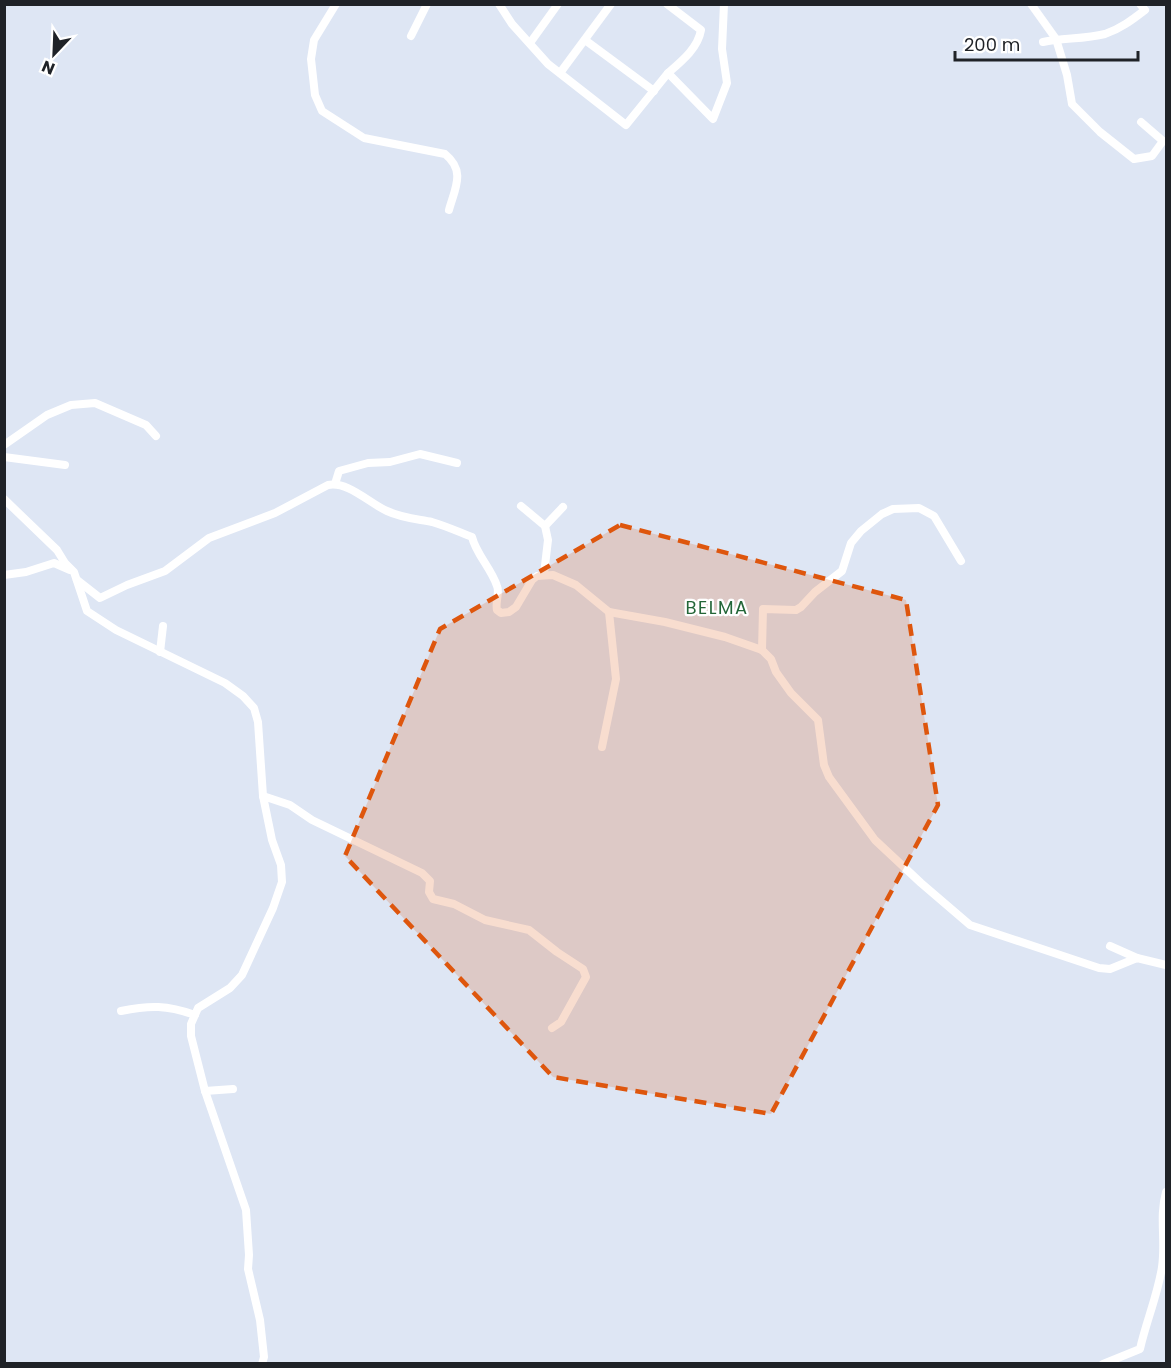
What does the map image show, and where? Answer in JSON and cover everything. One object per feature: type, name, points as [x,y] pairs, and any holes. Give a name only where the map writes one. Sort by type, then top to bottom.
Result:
[{"type":"street","points":[[336,4],[314,40],[311,59],[315,95],[322,111],[364,138],[445,154],[453,161],[459,177],[449,210]]},
{"type":"street","points":[[411,36],[427,4]]},
{"type":"street","points":[[530,43],[558,4]]},
{"type":"street","points":[[560,73],[611,4]]},
{"type":"street","points":[[503,7],[548,64],[626,125],[668,73],[685,59],[699,39],[701,30],[667,4]]},
{"type":"street","points":[[668,73],[713,119],[728,83],[722,49],[724,4]]},
{"type":"street","points":[[1031,4],[1056,39],[1067,75],[1072,104],[1100,132],[1134,159],[1152,156],[1163,141],[1141,122]]},
{"type":"street","points":[[1043,42],[1106,33],[1125,25],[1145,9],[1140,4]]},
{"type":"street","points":[[585,40],[654,91]]},
{"type":"street","points":[[4,445],[47,415],[71,405],[94,403],[146,425],[156,436]]},
{"type":"street","points":[[335,484],[339,471],[368,463],[390,462],[420,454],[457,463]]},
{"type":"street","points":[[4,456],[65,465]]},
{"type":"street","points":[[4,499],[57,550],[76,576],[100,598],[165,571],[209,538],[274,513],[303,497],[335,484],[386,511],[409,519],[433,523],[472,537],[473,543],[484,559],[498,588],[496,605],[497,610],[501,613],[509,612],[516,607],[532,580],[544,574],[553,574],[576,585],[609,612],[665,622],[725,637],[762,650],[771,659],[776,672],[791,693],[818,720],[822,757],[829,777],[875,840],[970,926],[1099,969],[1110,969],[1137,958]]},
{"type":"street","points":[[521,506],[545,526],[548,540],[544,574]]},
{"type":"street","points":[[545,526],[562,507]]},
{"type":"street","points":[[762,650],[764,609],[796,610],[801,607],[815,592],[842,571],[851,543],[861,531],[882,514],[902,508],[919,508],[934,516],[961,561]]},
{"type":"street","points":[[4,575],[26,572],[54,563],[76,576],[87,611],[116,630],[225,682],[254,708],[258,722],[263,796],[272,840],[281,865],[282,882],[273,908],[242,975],[230,988],[198,1008],[191,1024],[191,1036],[205,1090],[246,1210],[248,1269],[260,1320],[264,1357],[262,1364]]},
{"type":"street","points":[[602,747],[616,680],[609,612]]},
{"type":"street","points":[[160,652],[163,626]]},
{"type":"street","points":[[263,796],[290,805],[312,820],[422,873],[430,881],[429,892],[433,899],[454,904],[485,920],[530,930],[583,969],[586,977],[565,1016],[552,1028]]},
{"type":"street","points":[[1110,946],[1137,958],[1167,965]]},
{"type":"street","points":[[121,1011],[149,1006],[174,1007],[195,1015]]},
{"type":"street","points":[[205,1090],[233,1089]]},
{"type":"street","points":[[1103,1364],[1140,1349],[1162,1268],[1164,1246],[1162,1221],[1167,1192]]},
{"type":"highlighted area","points":[[620,525],[906,600],[938,805],[771,1114],[553,1077],[345,856],[440,629]]},
{"type":"district","name":"BELMA","points":[[717,608]]}]
